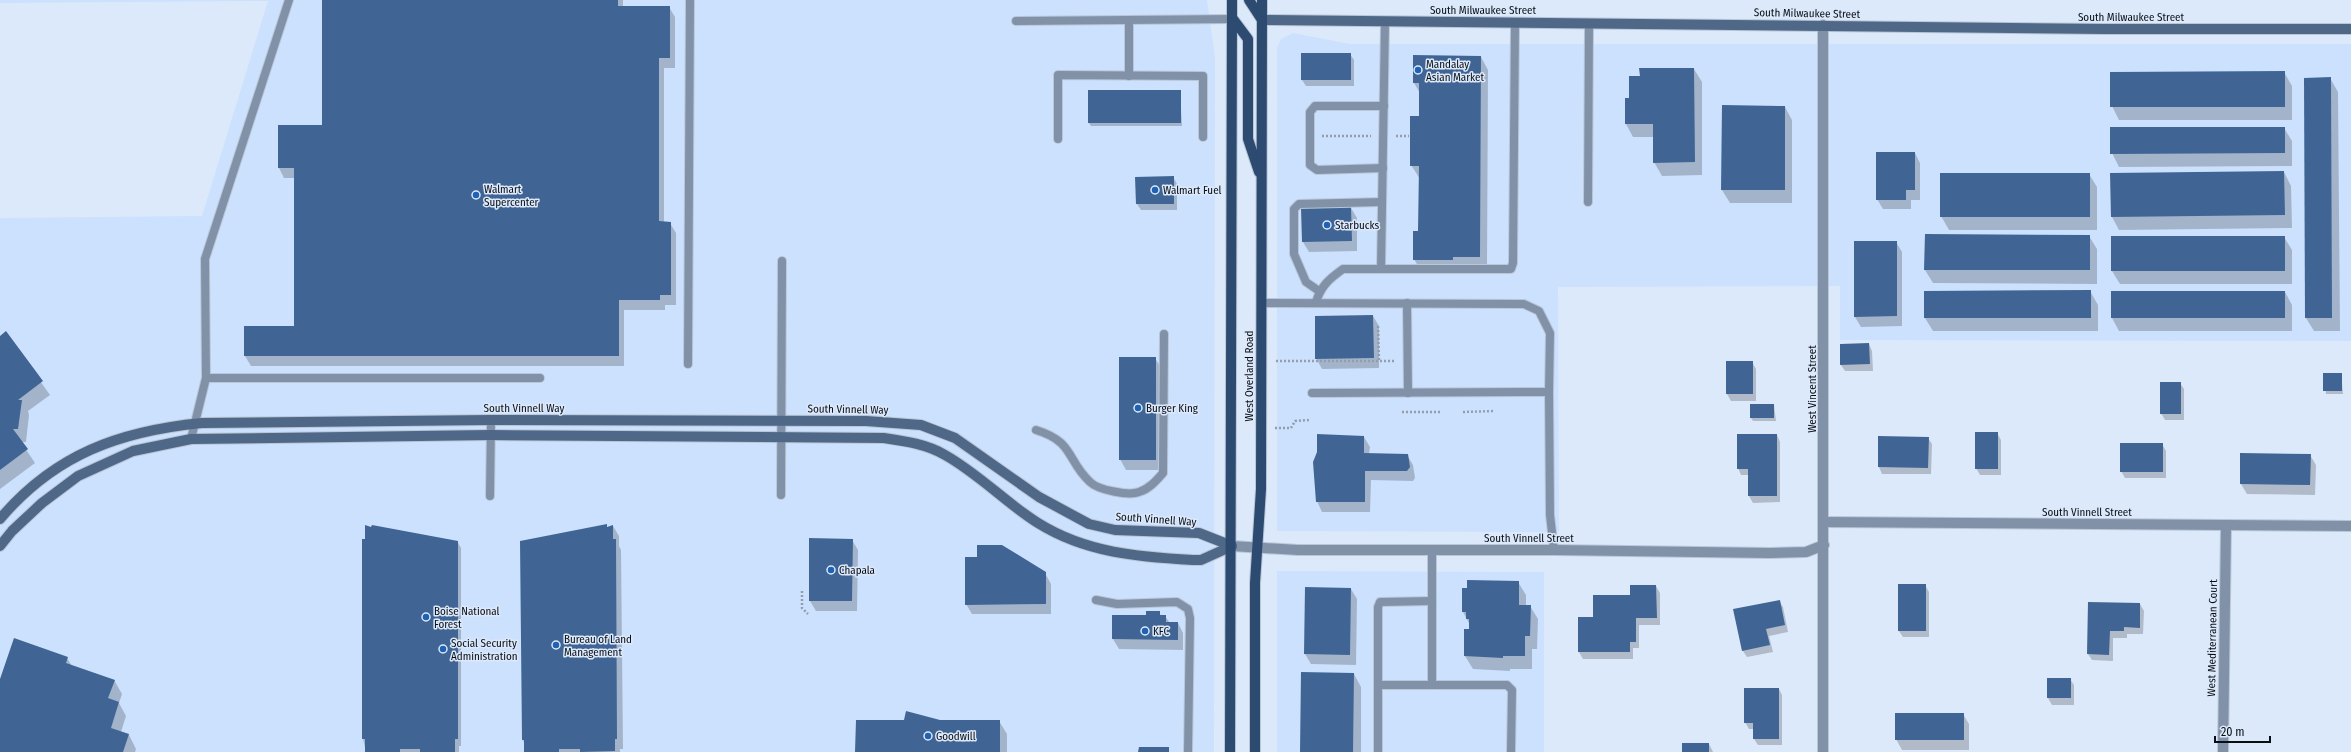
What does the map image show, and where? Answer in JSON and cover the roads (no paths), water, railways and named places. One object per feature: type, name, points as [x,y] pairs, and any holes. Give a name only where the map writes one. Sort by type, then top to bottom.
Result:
[{"type":"main road","name":"West Overland Road","points":[[1230,752],[1232,546],[1232,0]]},
{"type":"main road","points":[[1249,0],[1262,20]]},
{"type":"main road","name":"West Overland Road","points":[[1255,752],[1257,547],[1261,489],[1262,0]]},
{"type":"main road","points":[[1233,19],[1248,39],[1248,139],[1262,179]]},
{"type":"street","name":"South Milwaukee Street","points":[[1262,20],[2351,29]]},
{"type":"street","name":"West Vincent Street","points":[[1823,25],[1823,752]]},
{"type":"street","name":"South Vinnell Way","points":[[0,519],[19,497],[45,476],[104,443],[142,432],[193,424],[491,420],[895,421],[921,425],[955,438],[1039,497],[1088,524],[1115,530],[1199,533],[1232,546]]},
{"type":"street","points":[[317,422],[317,438]]},
{"type":"street","points":[[0,546],[42,503],[78,476],[133,451],[191,440],[490,435],[884,438],[910,442],[944,454],[1049,529],[1076,542],[1116,554],[1201,560],[1232,546]]},
{"type":"street","name":"South Vinnell Street","points":[[1824,522],[2351,526]]},
{"type":"street","name":"West Mediterranean Court","points":[[2223,752],[2226,525]]},
{"type":"street","name":"South Vinnell Street","points":[[1232,546],[1432,551],[1554,550],[1770,553],[1806,552],[1824,545]]},
{"type":"lane","points":[[191,440],[193,424],[206,378],[205,259],[289,0]]},
{"type":"lane","points":[[688,364],[690,0]]},
{"type":"lane","points":[[1016,21],[1233,19]]},
{"type":"lane","points":[[1128,21],[1129,76]]},
{"type":"lane","points":[[1381,269],[1385,22]]},
{"type":"lane","points":[[1316,302],[1319,291],[1326,281],[1343,269],[1511,269],[1513,263],[1515,23]]},
{"type":"lane","points":[[1588,202],[1589,23]]},
{"type":"lane","points":[[1058,139],[1058,76],[1203,76],[1203,137]]},
{"type":"lane","points":[[1383,168],[1318,170],[1310,165],[1310,112],[1315,106],[1384,106]]},
{"type":"lane","points":[[1319,291],[1306,282],[1294,254],[1294,209],[1299,204],[1382,202]]},
{"type":"lane","points":[[781,494],[780,420],[782,261]]},
{"type":"lane","points":[[1262,303],[1316,302],[1524,304],[1539,311],[1550,332],[1550,515],[1554,550]]},
{"type":"lane","points":[[1407,303],[1408,393]]},
{"type":"lane","points":[[1036,430],[1051,435],[1062,443],[1090,482],[1124,494],[1139,493],[1152,485],[1163,473],[1164,334]]},
{"type":"lane","points":[[206,378],[540,378]]},
{"type":"lane","points":[[1312,393],[1549,392]]},
{"type":"lane","points":[[490,496],[491,420]]},
{"type":"lane","points":[[1432,551],[1432,685]]},
{"type":"lane","points":[[1096,600],[1117,604],[1177,602],[1188,609],[1190,618],[1188,752]]},
{"type":"lane","points":[[1378,752],[1378,607],[1380,602],[1432,601]]},
{"type":"lane","points":[[1378,685],[1507,685],[1512,690],[1512,752]]},
{"type":"place","name":"Mandalay Asian Market","points":[[1418,70]]},
{"type":"place","name":"Walmart Fuel","points":[[1155,190]]},
{"type":"place","name":"Walmart Supercenter","points":[[476,195]]},
{"type":"place","name":"Starbucks","points":[[1327,225]]},
{"type":"place","name":"Burger King","points":[[1138,408]]},
{"type":"place","name":"Chapala","points":[[831,570]]},
{"type":"place","name":"Boise National Forest","points":[[426,617]]},
{"type":"place","name":"KFC","points":[[1145,631]]},
{"type":"place","name":"Bureau of Land Management","points":[[556,645]]},
{"type":"place","name":"Social Security Administration","points":[[443,649]]},
{"type":"place","name":"Goodwill","points":[[928,736]]}]
